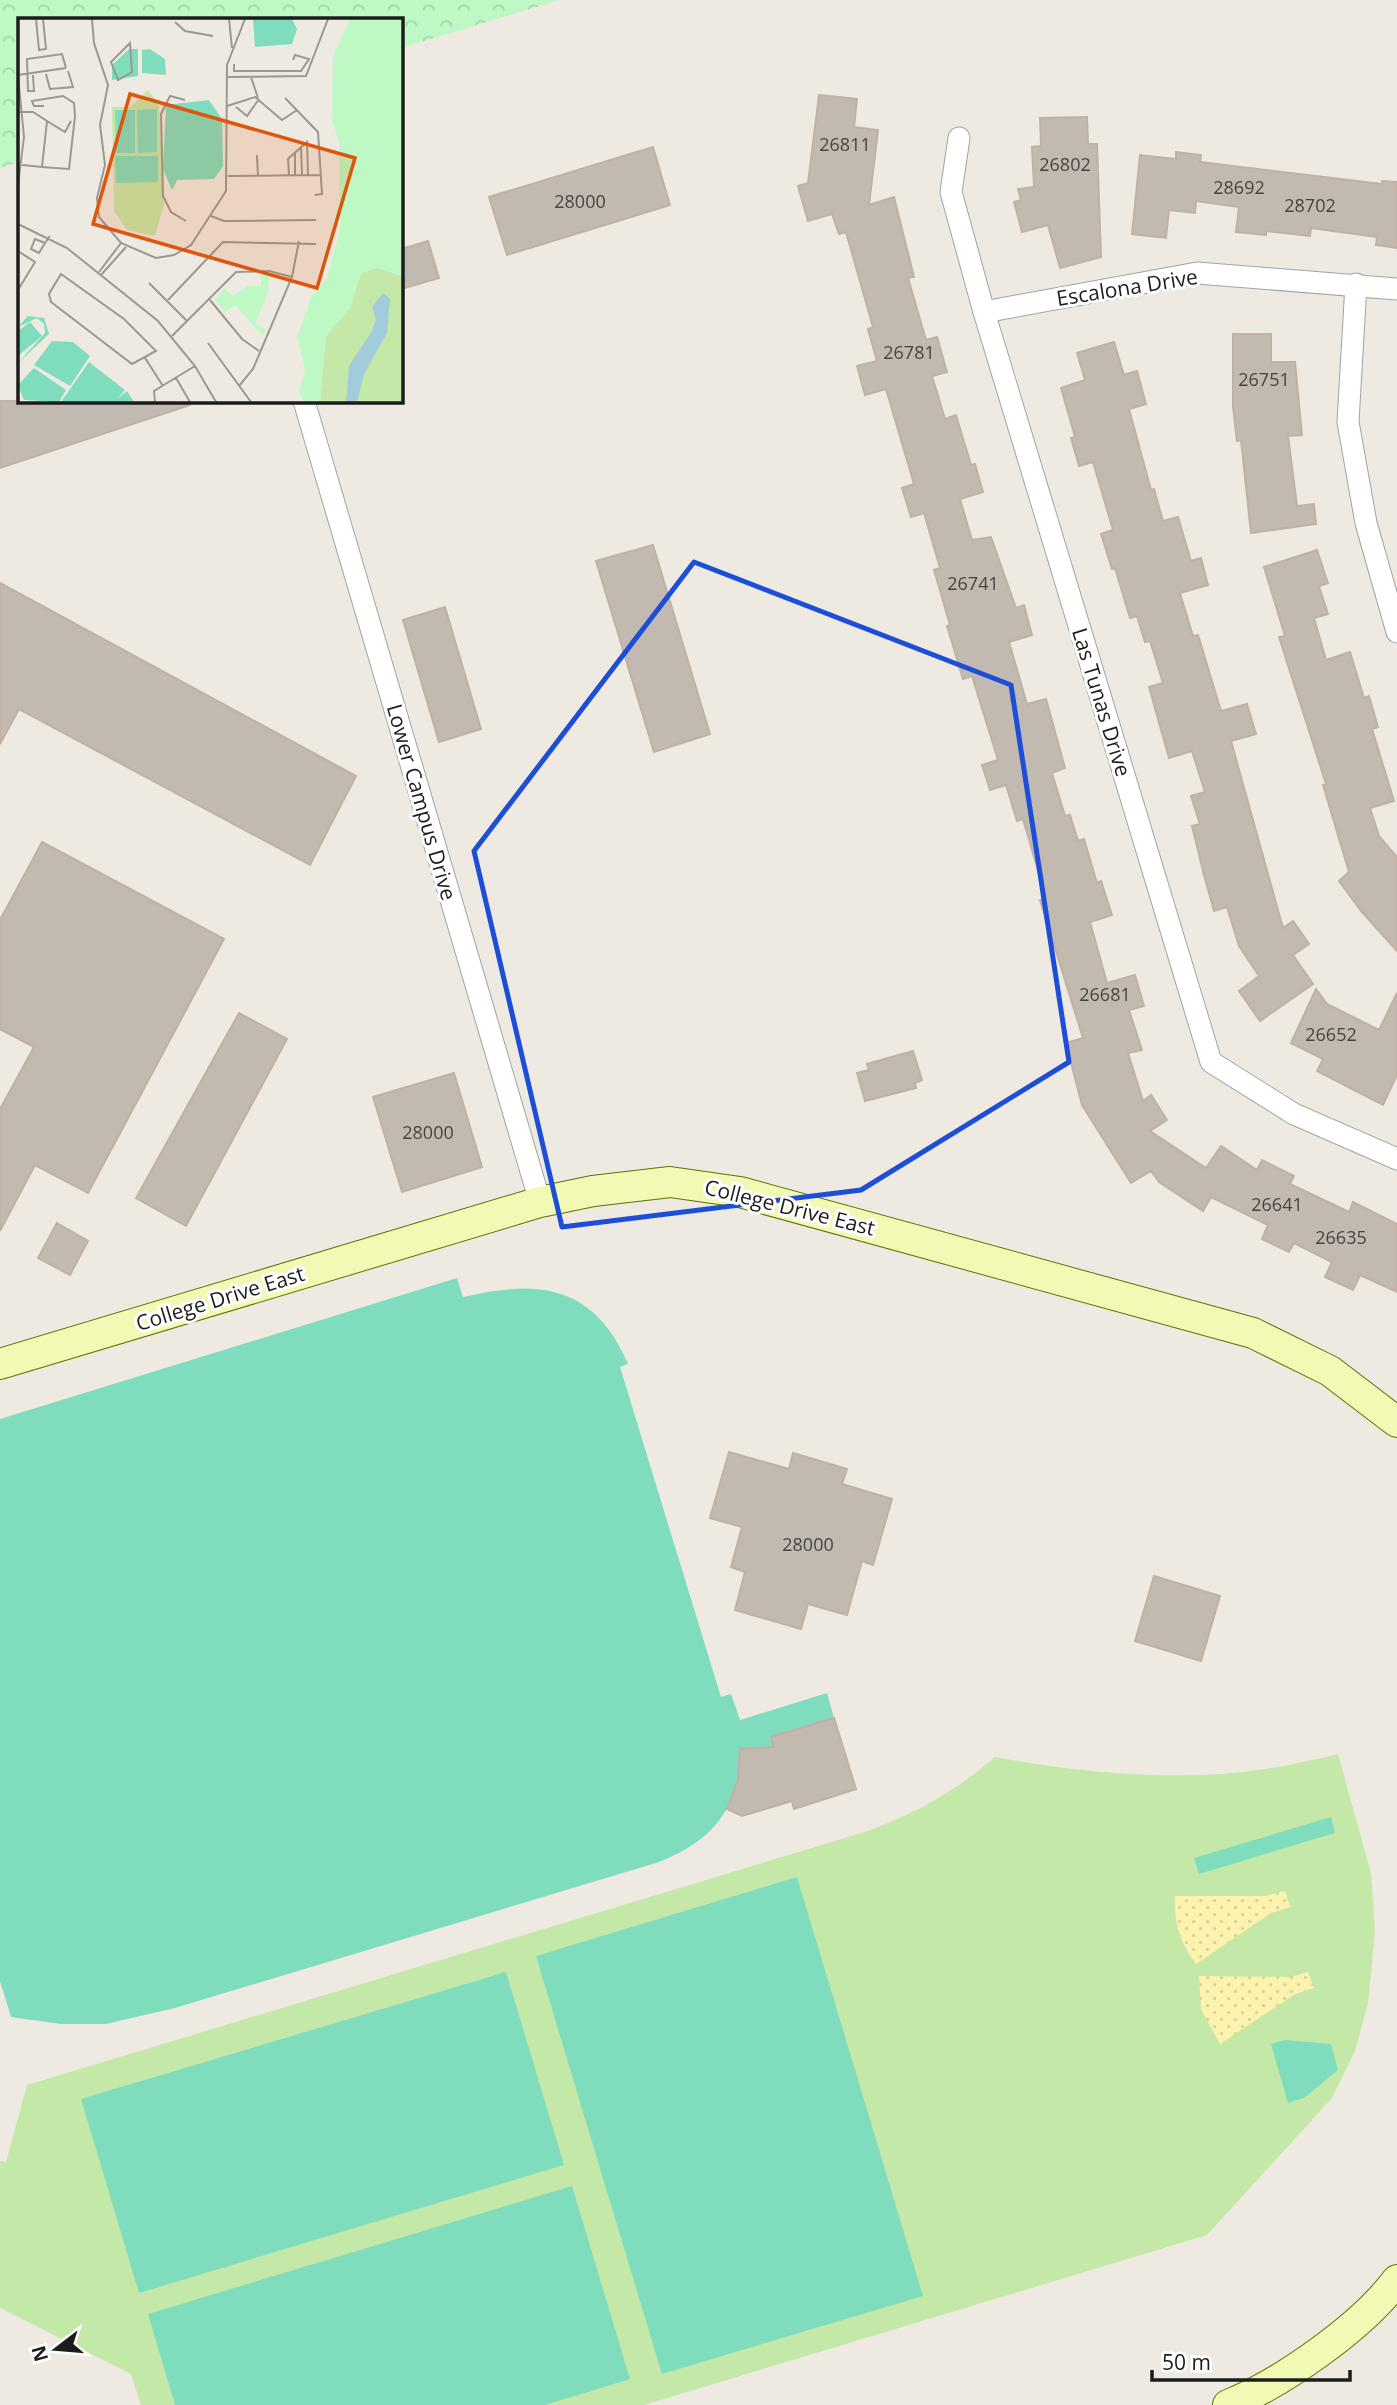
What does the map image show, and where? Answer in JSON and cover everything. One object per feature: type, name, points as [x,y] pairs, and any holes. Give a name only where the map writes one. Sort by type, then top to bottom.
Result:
[{"type":"street","name":"Las Tunas Drive","points":[[960,138],[951,192],[984,312],[1211,1062],[1294,1114],[1397,1159]]},
{"type":"street","name":"Escalona Drive","points":[[984,312],[1197,274],[1397,289]]},
{"type":"street","points":[[1356,284],[1349,422],[1366,523],[1397,632]]},
{"type":"street","name":"Lower Campus Drive","points":[[304,402],[540,1202]]},
{"type":"street","name":"College Drive East","points":[[0,1364],[540,1202],[593,1191],[670,1182],[740,1192],[1254,1333],[1330,1371],[1397,1422]]},
{"type":"street","points":[[1228,2405],[1307,2361],[1356,2323],[1397,2280]]},
{"type":"highlighted area","points":[[694,562],[1011,685],[1069,1062],[861,1190],[562,1227],[474,851]]},
{"type":"green space","points":[[0,0],[560,0],[402,48],[402,18],[18,18],[18,162],[0,168]]},
{"type":"green space","points":[[457,1278],[463,1297],[491,1291],[540,1289],[581,1303],[599,1318],[628,1364],[620,1367],[721,1697],[731,1694],[740,1720],[827,1693],[834,1718],[771,1737],[774,1747],[742,1770],[725,1812],[710,1831],[679,1853],[656,1863],[175,2008],[106,2024],[61,2024],[11,2017],[0,1981],[0,1419]]},
{"type":"green space","points":[[1338,1754],[1371,1873],[1375,1931],[1368,2004],[1355,2051],[1332,2098],[1207,2235],[644,2405],[141,2405],[131,2374],[0,2308],[0,2161],[6,2162],[27,2085],[868,1831],[935,1800],[995,1757],[1097,1771],[1202,1775],[1288,1765]]},
{"type":"green space","points":[[1331,1817],[1335,1833],[1199,1874],[1194,1858]]},
{"type":"green space","points":[[797,1877],[923,2296],[662,2374],[536,1956]]},
{"type":"green space","points":[[506,1972],[564,2165],[139,2293],[81,2099]]},
{"type":"green space","points":[[1285,2040],[1331,2044],[1338,2070],[1304,2098],[1288,2103],[1271,2044]]},
{"type":"green space","points":[[572,2186],[630,2379],[545,2405],[175,2405],[148,2314]]},
{"type":"sand","points":[[1285,1891],[1290,1907],[1271,1913],[1196,1964],[1179,1932],[1175,1896],[1266,1896]]},
{"type":"sand","points":[[1308,1972],[1314,1988],[1295,1994],[1220,2044],[1201,2009],[1199,1976],[1290,1977]]},
{"type":"building","points":[[819,95],[857,99],[854,127],[878,130],[869,205],[894,197],[914,277],[908,278],[926,340],[937,337],[947,372],[932,376],[945,419],[956,415],[971,465],[975,464],[983,492],[960,499],[972,540],[991,537],[1016,608],[1024,605],[1032,635],[1009,642],[1027,704],[1046,699],[1065,768],[1052,773],[1065,816],[1070,815],[1078,841],[1084,839],[1097,883],[1101,881],[1112,915],[1090,922],[1107,983],[1135,975],[1144,1006],[1129,1010],[1142,1050],[1128,1053],[1143,1101],[1151,1095],[1167,1120],[1150,1131],[1206,1168],[1221,1146],[1257,1170],[1262,1160],[1294,1176],[1290,1184],[1349,1212],[1353,1202],[1397,1224],[1397,1292],[1360,1275],[1353,1290],[1325,1277],[1332,1262],[1294,1243],[1289,1252],[1262,1239],[1268,1225],[1211,1197],[1203,1211],[1159,1182],[1151,1171],[1131,1183],[1082,1105],[1066,1043],[1083,1038],[1040,900],[1046,898],[1023,819],[1017,821],[1006,785],[990,790],[982,765],[998,760],[972,676],[963,679],[947,626],[950,625],[934,570],[940,568],[924,513],[911,517],[902,488],[914,484],[886,389],[865,395],[857,366],[877,361],[868,329],[873,327],[846,232],[839,234],[832,214],[808,221],[798,186],[808,183]]},
{"type":"building","points":[[1087,117],[1088,144],[1097,144],[1101,257],[1060,268],[1048,225],[1022,232],[1014,202],[1021,200],[1018,189],[1034,187],[1032,147],[1041,146],[1040,118]]},
{"type":"building","points":[[653,147],[670,205],[507,255],[489,197]]},
{"type":"building","points":[[1176,152],[1201,155],[1200,162],[1382,184],[1382,181],[1397,182],[1397,248],[1376,245],[1377,237],[1311,228],[1310,236],[1266,231],[1266,235],[1236,232],[1239,207],[1196,201],[1195,213],[1169,210],[1166,238],[1132,234],[1140,155],[1176,159]]},
{"type":"building","points":[[428,241],[439,278],[402,289],[402,249]]},
{"type":"building","points":[[1233,334],[1271,334],[1271,362],[1295,362],[1302,435],[1288,436],[1297,506],[1314,504],[1316,524],[1251,533],[1241,440],[1237,441],[1233,407]]},
{"type":"building","points":[[1114,342],[1124,375],[1137,371],[1146,404],[1129,409],[1151,490],[1154,489],[1163,521],[1178,517],[1191,561],[1201,558],[1208,585],[1180,593],[1193,636],[1198,635],[1221,711],[1247,704],[1256,734],[1231,741],[1283,928],[1293,921],[1309,944],[1293,955],[1313,984],[1260,1021],[1239,991],[1259,976],[1239,946],[1227,907],[1214,911],[1204,875],[1192,826],[1200,824],[1191,796],[1205,792],[1192,751],[1169,758],[1149,687],[1163,683],[1150,641],[1145,642],[1137,616],[1130,618],[1115,568],[1112,569],[1101,534],[1113,530],[1093,462],[1079,466],[1071,438],[1075,437],[1061,388],[1085,380],[1077,353]]},
{"type":"building","points":[[0,401],[190,402],[190,405],[0,468]]},
{"type":"building","points":[[653,545],[710,734],[654,752],[596,561]]},
{"type":"building","points":[[1317,550],[1328,583],[1319,586],[1328,614],[1314,618],[1326,660],[1350,652],[1364,698],[1369,696],[1378,727],[1372,729],[1394,801],[1370,808],[1379,836],[1397,857],[1397,951],[1339,881],[1349,872],[1323,785],[1326,784],[1279,637],[1285,636],[1264,567]]},
{"type":"building","points":[[0,583],[356,776],[310,865],[19,709],[0,744]]},
{"type":"building","points":[[445,607],[481,729],[439,742],[403,620]]},
{"type":"building","points":[[42,842],[224,939],[88,1193],[35,1165],[0,1231],[0,1109],[34,1047],[0,1029],[0,920]]},
{"type":"building","points":[[1316,989],[1327,1004],[1379,1030],[1397,993],[1397,1075],[1383,1105],[1317,1071],[1323,1059],[1291,1043]]},
{"type":"building","points":[[239,1013],[287,1039],[186,1226],[136,1198]]},
{"type":"building","points":[[913,1051],[922,1080],[915,1083],[916,1088],[865,1101],[857,1073],[869,1070],[867,1064]]},
{"type":"building","points":[[454,1073],[482,1167],[402,1192],[373,1097]]},
{"type":"building","points":[[57,1223],[88,1241],[70,1275],[38,1258]]},
{"type":"building","points":[[729,1452],[789,1469],[793,1453],[847,1469],[842,1484],[892,1499],[873,1565],[862,1561],[847,1615],[808,1604],[801,1629],[735,1610],[745,1572],[731,1567],[742,1527],[710,1518]]},
{"type":"building","points":[[1154,1576],[1220,1596],[1201,1661],[1135,1641]]},
{"type":"building","points":[[834,1718],[856,1789],[794,1809],[792,1801],[742,1816],[727,1809],[738,1779],[740,1749],[774,1747],[771,1737]]}]
